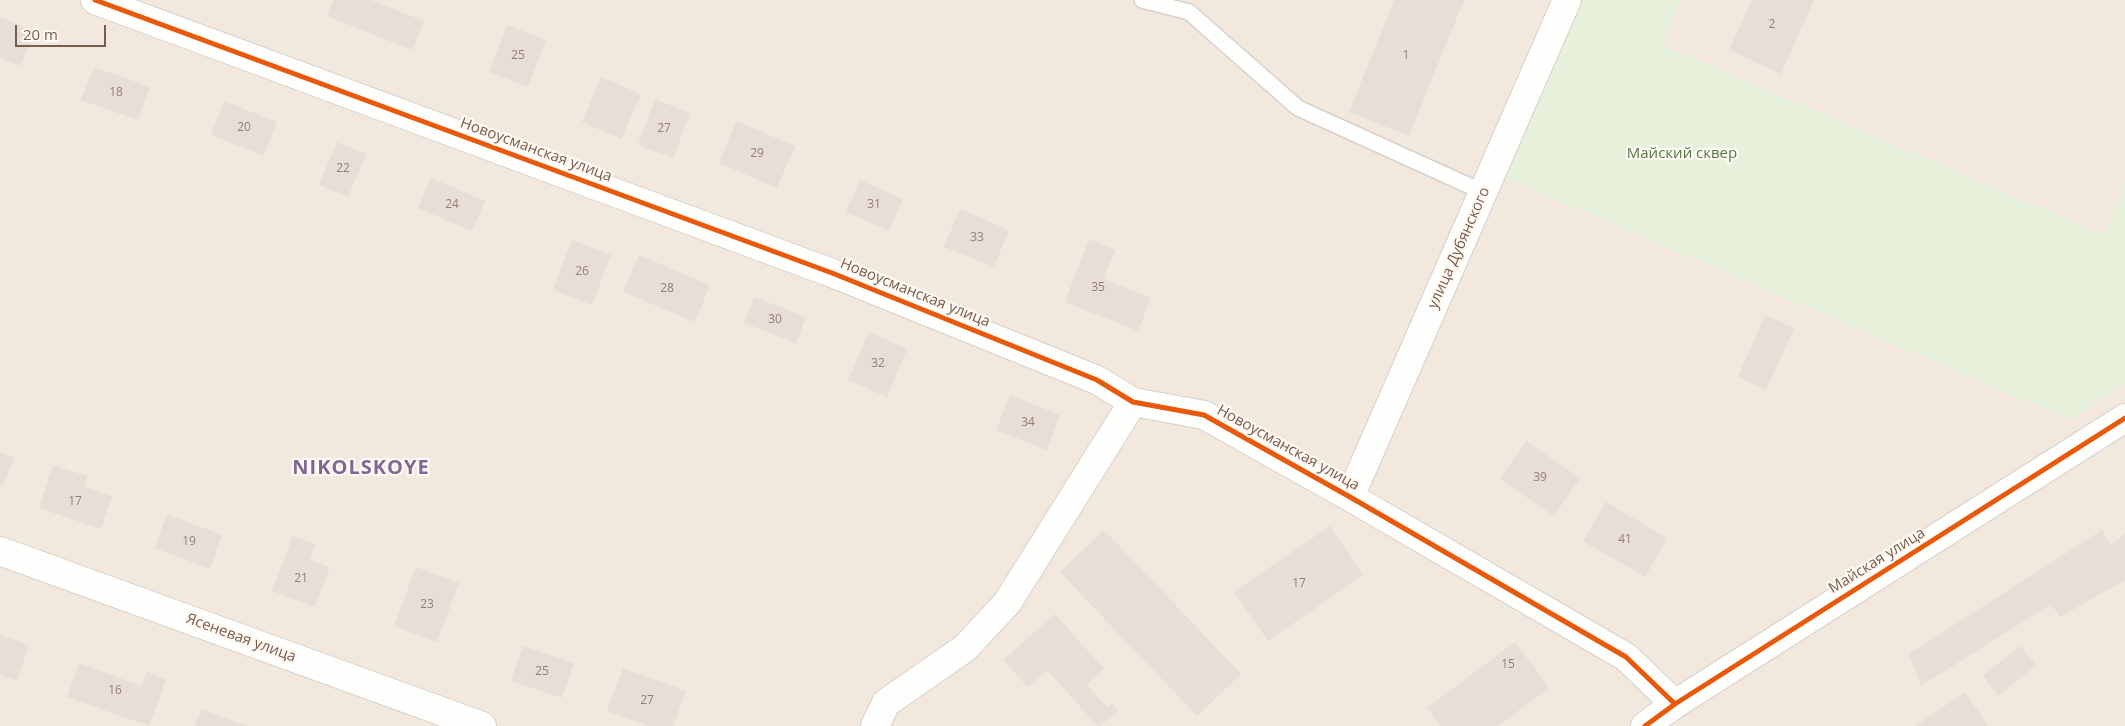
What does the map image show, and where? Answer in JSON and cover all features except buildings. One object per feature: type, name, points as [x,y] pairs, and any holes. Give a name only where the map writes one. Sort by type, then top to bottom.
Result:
[{"type":"street","name":"Новоусманская улица","points":[[96,0],[832,273],[1097,380],[1133,402],[1204,415],[1350,496],[1626,657],[1675,704]]},
{"type":"street","name":"улица Дубянского","points":[[1350,496],[1567,0]]},
{"type":"street","points":[[875,726],[886,703],[965,648],[1007,603],[1133,402]]},
{"type":"street","name":"Майская улица","points":[[1645,726],[1675,704],[2125,418]]},
{"type":"street","name":"Ясеневая улица","points":[[0,551],[482,726]]},
{"type":"lane","points":[[1142,0],[1189,12],[1298,108],[1483,192]]},
{"type":"shaded area","points":[[0,0],[2125,0],[2125,726],[0,726]]},
{"type":"green space","name":"Майский сквер","points":[[1578,0],[1680,0],[1662,45],[2104,235],[2125,183],[2125,384],[2070,420],[1503,177]]},
{"type":"cycle path","points":[[95,0],[832,273],[1097,380],[1133,402],[1204,415],[1626,657],[1675,704]]},
{"type":"cycle path","points":[[1645,726],[1675,704],[2125,418]]},
{"type":"district","name":"NIKOLSKOYE","points":[[361,468]]}]
